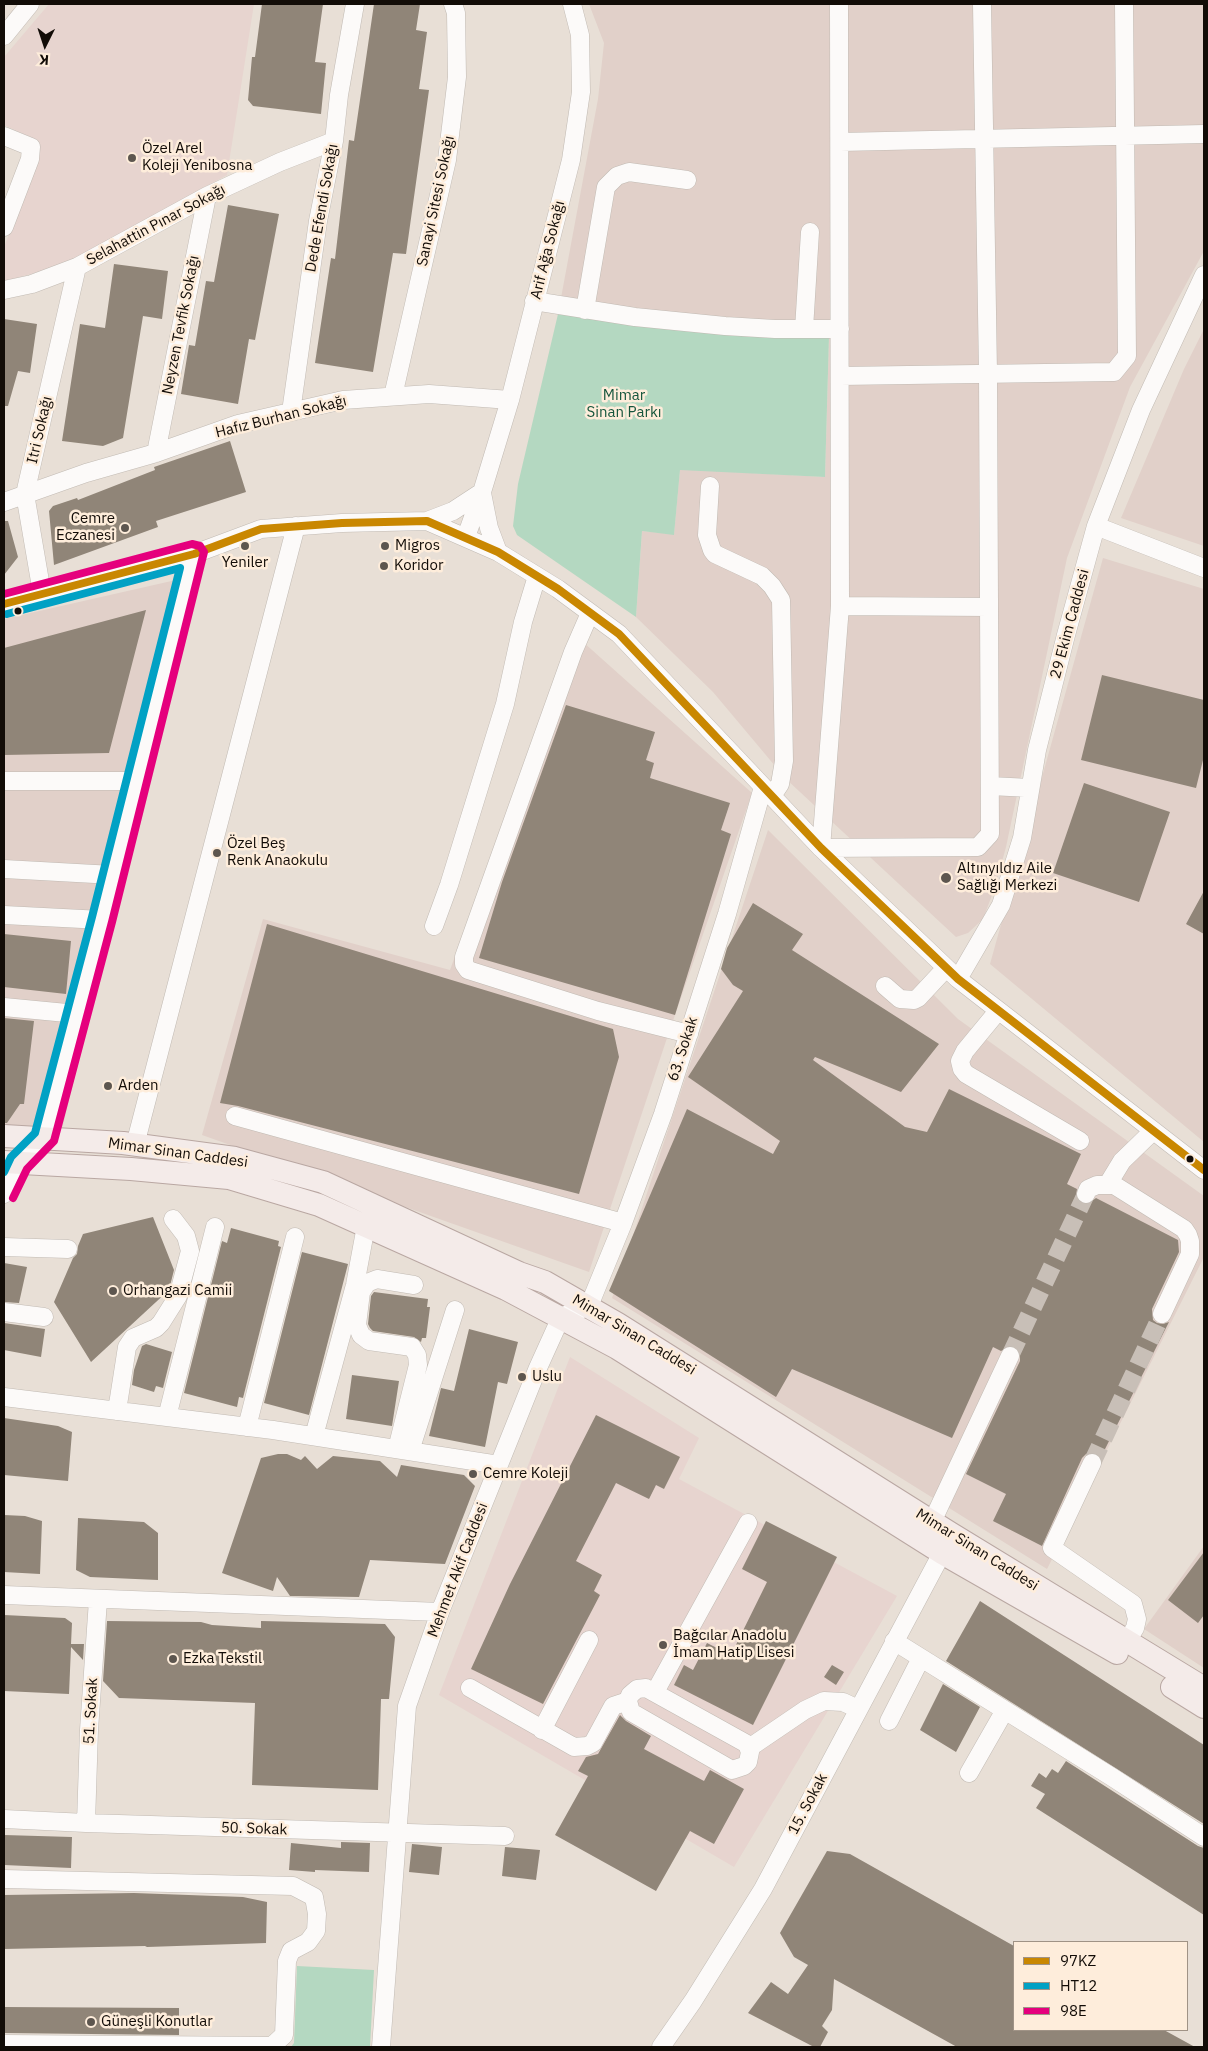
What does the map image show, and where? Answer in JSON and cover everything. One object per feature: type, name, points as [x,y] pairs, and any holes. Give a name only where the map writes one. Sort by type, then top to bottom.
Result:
[{"type":"main road","name":"Mimar Sinan Caddesi","points":[[4,1136],[135,1145],[235,1158],[323,1182],[518,1273],[545,1282],[589,1306],[932,1522],[1204,1688]]},
{"type":"main road","name":"Mimar Sinan Caddesi","points":[[11,1162],[131,1169],[229,1178],[319,1205],[506,1289],[616,1348],[942,1553],[1125,1657],[1204,1707]]},
{"type":"street","points":[[4,36],[30,4]]},
{"type":"street","name":"Dede Efendi Sokağı","points":[[291,412],[318,221],[334,141],[339,95],[355,4]]},
{"type":"street","name":"Sanayi Sitesi Sokağı","points":[[393,396],[447,160],[458,77],[456,13],[453,4]]},
{"type":"street","name":"Arif Ağa Sokağı","points":[[466,537],[510,400],[571,160],[581,92],[580,34],[572,4]]},
{"type":"street","points":[[821,848],[840,606],[839,4]]},
{"type":"street","points":[[821,848],[978,847],[990,834],[988,374],[982,4]]},
{"type":"street","points":[[840,376],[1114,372],[1127,356],[1123,136],[1124,4]]},
{"type":"street","points":[[840,142],[1204,134]]},
{"type":"street","points":[[4,136],[31,147],[30,158],[4,227]]},
{"type":"street","name":"Selahattin Pınar Sokağı","points":[[4,290],[32,284],[77,267],[207,196],[280,162],[334,141]]},
{"type":"street","points":[[585,310],[606,187],[617,176],[629,172],[687,180]]},
{"type":"street","name":"Neyzen Tevfik Sokağı","points":[[156,453],[207,196]]},
{"type":"street","points":[[804,329],[810,232]]},
{"type":"street","name":"Itri Sokağı","points":[[42,594],[25,494],[77,267]]},
{"type":"street","name":"29 Ekim Caddesi","points":[[885,986],[900,999],[914,1000],[918,998],[952,974],[1001,905],[1022,838],[1037,750],[1096,526],[1141,410],[1204,275]]},
{"type":"street","points":[[534,301],[585,310],[725,326],[775,330],[840,329]]},
{"type":"street","name":"Hafız Burhan Sokağı","points":[[4,502],[86,473],[156,453],[238,424],[343,400],[429,394],[510,400]]},
{"type":"street","name":"63. Sokak","points":[[589,1306],[623,1223],[663,1114],[767,792],[780,784],[784,761],[780,600],[772,586],[762,576],[715,554],[712,550],[708,535],[710,486]]},
{"type":"street","points":[[4,604],[194,554],[261,529],[342,523],[427,521],[453,511],[482,492],[489,528],[498,552]]},
{"type":"street","points":[[427,521],[498,552],[537,576],[619,634],[821,848],[952,974],[1153,1131],[1204,1168]]},
{"type":"street","points":[[135,1145],[296,526]]},
{"type":"street","points":[[1096,526],[1204,568]]},
{"type":"street","points":[[4,1194],[11,1162],[44,1138],[102,920],[194,554]]},
{"type":"street","points":[[434,926],[449,885],[505,704],[522,622],[537,576]]},
{"type":"street","points":[[840,606],[989,607]]},
{"type":"street","points":[[590,613],[573,652],[464,957],[464,964],[468,970],[598,1011],[689,1034]]},
{"type":"street","points":[[4,781],[137,781]]},
{"type":"street","points":[[990,786],[1030,788]]},
{"type":"street","points":[[4,869],[113,875]]},
{"type":"street","points":[[4,915],[102,920]]},
{"type":"street","points":[[4,1007],[77,1014]]},
{"type":"street","points":[[998,1010],[965,1051],[960,1061],[962,1069],[966,1074],[1080,1141]]},
{"type":"street","points":[[235,1116],[623,1223]]},
{"type":"street","points":[[1108,1184],[1122,1161],[1153,1131]]},
{"type":"street","points":[[1086,1194],[1088,1189],[1097,1185],[1114,1185],[1184,1229],[1188,1234],[1190,1254],[1162,1314]]},
{"type":"street","points":[[117,1411],[127,1347],[133,1338],[156,1328],[178,1296],[190,1251],[186,1236],[173,1219]]},
{"type":"street","points":[[314,1436],[355,1285],[366,1226]]},
{"type":"street","points":[[167,1417],[215,1227]]},
{"type":"street","points":[[247,1427],[295,1237]]},
{"type":"street","points":[[4,1247],[68,1249]]},
{"type":"street","points":[[404,1450],[418,1364],[417,1355],[412,1348],[365,1338],[361,1335],[357,1325],[361,1292],[367,1283],[377,1279],[414,1286]]},
{"type":"street","points":[[561,1317],[589,1306]]},
{"type":"street","points":[[404,1450],[455,1310]]},
{"type":"street","points":[[4,1312],[44,1317]]},
{"type":"street","name":"Mehmet Akif Caddesi","points":[[381,2047],[407,1706],[440,1612],[537,1370],[561,1317]]},
{"type":"street","points":[[932,1522],[1010,1356]]},
{"type":"street","points":[[4,1398],[314,1436],[499,1465]]},
{"type":"street","points":[[1092,1463],[1052,1548],[1134,1604],[1137,1619],[1127,1641]]},
{"type":"street","points":[[655,1692],[748,1523]]},
{"type":"street","name":"15. Sokak","points":[[661,2047],[693,2001],[763,1889],[942,1553]]},
{"type":"street","points":[[4,1595],[440,1612]]},
{"type":"street","name":"51. Sokak","points":[[86,1823],[89,1730],[98,1600]]},
{"type":"street","points":[[542,1730],[589,1640]]},
{"type":"street","points":[[894,1641],[1204,1837]]},
{"type":"street","points":[[889,1721],[921,1658]]},
{"type":"street","points":[[470,1688],[568,1745],[581,1747],[593,1743],[613,1706],[628,1701]]},
{"type":"street","points":[[646,1688],[655,1692],[746,1744],[749,1748],[748,1762],[739,1769],[732,1770],[631,1712],[628,1701],[630,1695],[637,1689],[646,1688]]},
{"type":"street","points":[[749,1748],[805,1710],[824,1701],[843,1702],[858,1709]]},
{"type":"street","points":[[969,1773],[1005,1710]]},
{"type":"street","name":"50. Sokak","points":[[4,1819],[505,1836]]},
{"type":"street","points":[[4,1879],[293,1886],[314,1896],[317,1914],[316,1931],[308,1942],[290,1951],[284,2035],[272,2046],[4,2044]]},
{"type":"shaded area","name":"Özel Arel Koleji Yenibosna","points":[[49,4],[254,4],[227,175],[62,266],[4,281],[4,247],[27,188],[40,142],[4,125],[4,57]]},
{"type":"shaded area","points":[[589,4],[1204,4],[1204,251],[1130,387],[1067,558],[1006,847],[995,887],[983,919],[968,933],[956,937],[786,779],[713,692],[636,617],[642,531],[674,534],[680,469],[825,477],[829,336],[558,314],[598,99],[604,43]]},
{"type":"shaded area","points":[[1204,329],[1204,546],[1121,518],[1184,369]]},
{"type":"shaded area","points":[[1103,558],[1204,589],[1204,1142],[990,964]]},
{"type":"shaded area","points":[[198,575],[62,1129],[4,1125],[4,619]]},
{"type":"shaded area","points":[[573,633],[752,793],[666,1041],[589,1272],[202,1135],[263,919],[450,970]]},
{"type":"shaded area","points":[[768,830],[958,1019],[1204,1196],[1204,1257],[1047,1569],[612,1298]]},
{"type":"shaded area","name":"Bağcılar Anadolu İmam Hatip Lisesi","points":[[570,1357],[699,1438],[679,1479],[897,1596],[734,1867],[439,1695]]},
{"type":"shaded area","points":[[1204,1546],[1204,1668],[1144,1629]]},
{"type":"green space","name":"Mimar Sinan Parkı","points":[[558,314],[829,336],[825,477],[680,470],[674,535],[642,531],[636,617],[517,535],[513,526],[518,484]]},
{"type":"green space","points":[[297,1966],[374,1970],[370,2047],[291,2047],[294,2043]]},
{"type":"building","points":[[262,4],[323,4],[315,62],[326,63],[321,114],[253,106],[248,100],[252,57],[255,57]]},
{"type":"building","points":[[374,4],[420,4],[416,30],[427,32],[419,89],[429,90],[406,254],[393,253],[373,372],[315,363],[331,258],[335,259],[349,140],[354,141]]},
{"type":"building","points":[[228,205],[279,214],[255,340],[249,339],[238,404],[181,394],[189,345],[195,346],[206,281],[214,282]]},
{"type":"building","points":[[114,264],[168,271],[162,319],[143,316],[123,438],[103,446],[62,441],[80,324],[105,328]]},
{"type":"building","points":[[4,319],[37,324],[30,373],[18,371],[8,406],[4,406]]},
{"type":"building","points":[[230,441],[246,492],[156,521],[158,527],[54,565],[49,511],[53,506],[77,498],[78,500],[155,470],[154,467]]},
{"type":"building","points":[[4,521],[8,521],[18,557],[4,575]]},
{"type":"building","points":[[146,610],[109,753],[4,755],[4,648]]},
{"type":"building","points":[[1102,675],[1204,700],[1204,756],[1196,788],[1081,760]]},
{"type":"building","points":[[566,705],[655,732],[646,760],[654,763],[650,778],[730,803],[721,830],[731,834],[675,1015],[479,958],[502,882]]},
{"type":"building","points":[[1084,783],[1170,812],[1139,902],[1053,873]]},
{"type":"building","points":[[1204,891],[1204,934],[1186,924]]},
{"type":"building","points":[[753,903],[803,934],[792,950],[939,1044],[901,1092],[815,1057],[813,1060],[905,1127],[927,1132],[949,1089],[1081,1154],[1067,1184],[1077,1189],[1076,1196],[1082,1204],[1088,1204],[1096,1198],[1178,1240],[1179,1252],[1152,1309],[1153,1320],[1163,1324],[1169,1322],[1101,1457],[1092,1452],[1082,1458],[1042,1546],[993,1521],[1006,1494],[966,1474],[1020,1361],[1020,1355],[1015,1347],[1009,1346],[1001,1351],[993,1347],[952,1438],[792,1369],[776,1397],[609,1291],[687,1109],[773,1154],[780,1141],[688,1077],[743,991],[733,985],[721,969],[727,948]]},
{"type":"building","points":[[267,924],[613,1029],[619,1057],[579,1194],[238,1106],[220,1103]]},
{"type":"building","points":[[4,934],[71,941],[66,994],[4,987]]},
{"type":"building","points":[[4,1018],[34,1021],[24,1104],[20,1104],[7,1123],[4,1123]]},
{"type":"building","name":"Orhangazi Camii","points":[[153,1217],[174,1270],[169,1290],[91,1362],[54,1302],[73,1258],[77,1254],[83,1234]]},
{"type":"building","points":[[231,1228],[279,1241],[278,1246],[281,1247],[243,1398],[239,1397],[237,1407],[184,1393],[222,1241],[227,1243]]},
{"type":"building","points":[[302,1252],[348,1264],[309,1415],[264,1403]]},
{"type":"building","points":[[4,1263],[27,1267],[19,1303],[4,1302]]},
{"type":"building","points":[[374,1292],[428,1299],[427,1307],[430,1307],[426,1338],[422,1338],[421,1342],[414,1337],[373,1331],[368,1324],[371,1296]]},
{"type":"building","points":[[4,1323],[45,1329],[41,1357],[4,1350]]},
{"type":"building","points":[[469,1329],[518,1342],[507,1384],[498,1382],[485,1447],[429,1436],[441,1388],[454,1391]]},
{"type":"building","points":[[146,1344],[172,1352],[163,1388],[156,1386],[154,1392],[132,1385],[134,1370],[142,1346]]},
{"type":"building","points":[[352,1375],[399,1381],[392,1426],[346,1419]]},
{"type":"building","points":[[596,1415],[680,1457],[664,1489],[656,1485],[649,1499],[616,1483],[576,1561],[602,1575],[594,1591],[600,1595],[543,1704],[471,1669],[510,1584]]},
{"type":"building","points":[[4,1418],[58,1426],[72,1432],[68,1481],[4,1475]]},
{"type":"building","points":[[287,1454],[301,1460],[305,1456],[317,1469],[333,1456],[380,1461],[397,1477],[401,1465],[464,1475],[475,1486],[445,1564],[370,1560],[359,1597],[290,1596],[277,1577],[273,1591],[222,1573],[261,1458]]},
{"type":"building","points":[[4,1515],[25,1516],[42,1521],[40,1574],[4,1572]]},
{"type":"building","points":[[78,1518],[144,1522],[158,1533],[158,1580],[90,1577],[76,1570]]},
{"type":"building","points":[[766,1521],[837,1557],[753,1725],[674,1685],[684,1665],[693,1670],[707,1643],[731,1655],[767,1582],[742,1569]]},
{"type":"building","points":[[1204,1552],[1204,1615],[1198,1623],[1168,1600]]},
{"type":"building","points":[[980,1601],[1204,1745],[1204,1824],[946,1661]]},
{"type":"building","points":[[4,1615],[65,1618],[72,1623],[71,1644],[84,1644],[83,1660],[71,1647],[69,1694],[4,1691]]},
{"type":"building","points":[[107,1621],[201,1622],[212,1625],[261,1628],[261,1621],[385,1624],[395,1637],[389,1699],[381,1699],[378,1790],[252,1785],[255,1703],[119,1698],[103,1681]]},
{"type":"building","points":[[832,1665],[844,1672],[836,1685],[824,1677]]},
{"type":"building","points":[[943,1684],[980,1707],[956,1752],[920,1730]]},
{"type":"building","points":[[620,1715],[626,1721],[651,1736],[644,1749],[704,1781],[710,1770],[744,1789],[714,1844],[690,1831],[656,1891],[555,1835],[588,1776],[578,1771],[586,1757],[598,1754]]},
{"type":"building","points":[[1066,1761],[1198,1846],[1204,1848],[1204,1915],[1036,1808],[1045,1794],[1031,1786],[1039,1773],[1046,1778],[1052,1769],[1058,1773]]},
{"type":"building","points":[[4,1835],[72,1837],[71,1868],[4,1865]]},
{"type":"building","points":[[341,1842],[370,1843],[369,1872],[289,1870],[291,1843],[341,1848]]},
{"type":"building","points":[[412,1844],[442,1847],[439,1875],[409,1872]]},
{"type":"building","points":[[505,1847],[540,1850],[536,1880],[502,1876]]},
{"type":"building","points":[[827,1851],[850,1854],[1013,1945],[1013,2031],[1166,2031],[1195,2047],[957,2047],[834,1979],[832,2010],[822,2026],[828,2032],[820,2047],[814,2047],[748,2013],[771,1982],[788,1994],[808,1965],[794,1957],[780,1933]]},
{"type":"building","points":[[134,1893],[243,1897],[267,1902],[266,1943],[4,1949],[4,1895]]},
{"type":"building","name":"Güneşli Konutlar","points":[[4,2007],[179,2008],[179,2035],[4,2033]]},
{"type":"tunnel","points":[[1010,1356],[1086,1194]]},
{"type":"tunnel","points":[[1092,1463],[1162,1314]]},
{"type":"transit line","name":"97KZ","points":[[4,604],[194,554],[261,529],[342,523],[427,521],[498,552],[558,589],[619,634],[821,848],[958,979],[1204,1170]]},
{"type":"transit line","name":"98E","points":[[4,594],[192,544],[200,546],[204,552],[112,922],[54,1141],[27,1169],[13,1198]]},
{"type":"transit line","name":"HT12","points":[[4,1172],[11,1157],[35,1133],[92,917],[180,568],[7,614]]},
{"type":"place","name":"Özel Arel Koleji Yenibosna","points":[[132,158]]},
{"type":"place","name":"Cemre Eczanesi","points":[[125,528]]},
{"type":"place","name":"Yeniler","points":[[245,546]]},
{"type":"place","name":"Migros","points":[[385,546]]},
{"type":"place","name":"Koridor","points":[[384,566]]},
{"type":"place","name":"Özel Beş Renk Anaokulu","points":[[217,853]]},
{"type":"place","name":"Altınyıldız Aile Sağlığı Merkezi","points":[[946,878]]},
{"type":"place","name":"Arden","points":[[108,1086]]},
{"type":"place","name":"Orhangazi Camii","points":[[113,1291]]},
{"type":"place","name":"Uslu","points":[[522,1377]]},
{"type":"place","name":"Cemre Koleji","points":[[473,1474]]},
{"type":"place","name":"Bağcılar Anadolu İmam Hatip Lisesi","points":[[663,1645]]},
{"type":"place","name":"Ezka Tekstil","points":[[173,1659]]},
{"type":"place","name":"Güneşli Konutlar","points":[[91,2022]]}]
